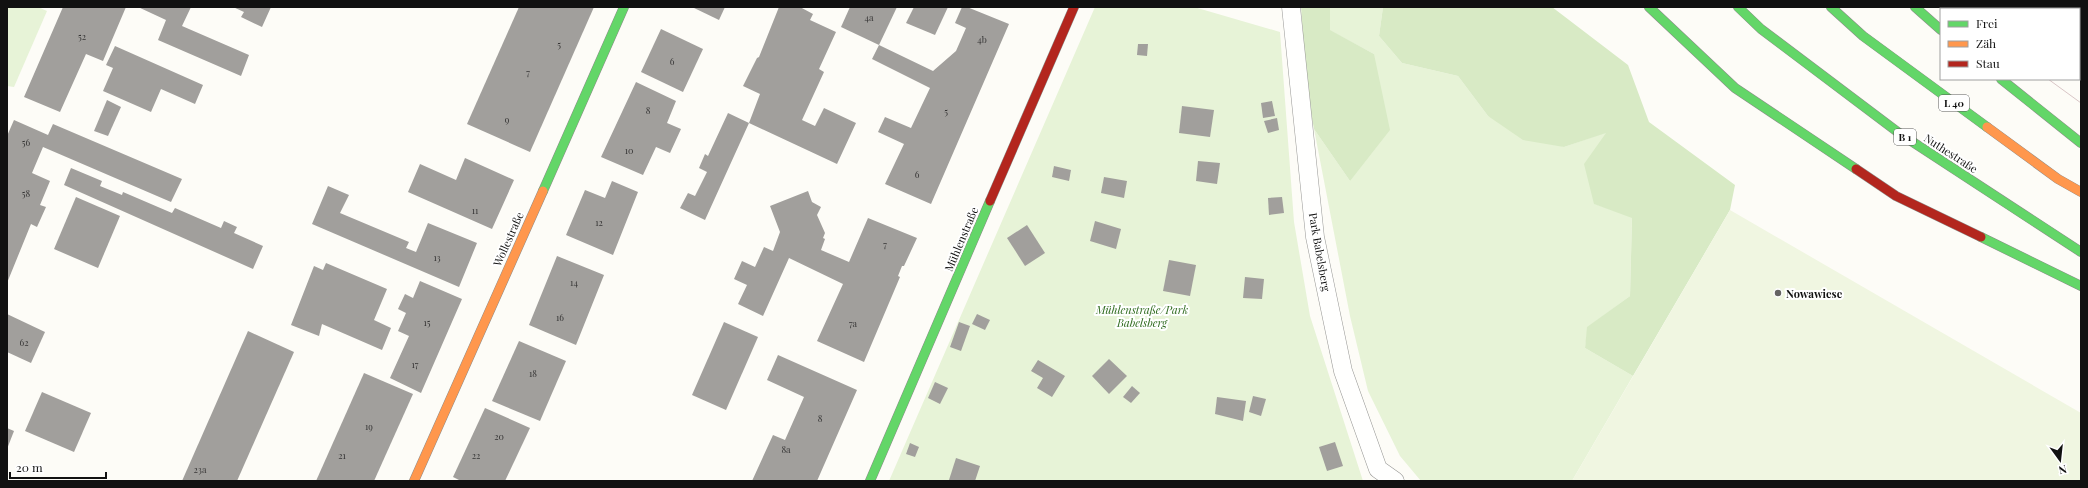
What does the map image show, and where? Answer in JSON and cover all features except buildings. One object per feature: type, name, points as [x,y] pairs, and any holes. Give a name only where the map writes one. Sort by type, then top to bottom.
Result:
[{"type":"main road","name":"Wollestraße","points":[[414,481],[624,7]]},
{"type":"main road","name":"Mühlenstraße","points":[[870,481],[1074,7]]},
{"type":"main road","points":[[1649,7],[1735,88],[1896,196],[2081,286]]},
{"type":"main road","name":"Nuthestraße","points":[[1738,7],[1761,29],[1899,133],[2081,252]]},
{"type":"main road","name":"L 40","points":[[1831,7],[1869,41],[2058,179],[2081,192]]},
{"type":"main road","points":[[1915,7],[1940,29]]},
{"type":"main road","points":[[2002,80],[2081,143]]},
{"type":"lane","name":"Park Babelsberg","points":[[1291,7],[1315,237],[1343,372],[1378,469],[1395,481]]},
{"type":"green space","points":[[7,7],[38,7],[47,11],[14,87],[7,86]]},
{"type":"green space","name":"Mühlenstraße/Park Babelsberg","points":[[1095,7],[1194,7],[1280,32],[1294,222],[1310,316],[1363,481],[889,481]]},
{"type":"green space","points":[[1301,7],[1330,7],[1330,30],[1374,54],[1390,130],[1350,181],[1314,129],[1307,92]]},
{"type":"green space","points":[[1330,7],[1383,7],[1379,36],[1402,63],[1458,76],[1488,116],[1564,147],[1607,132],[1595,204],[1632,217],[1630,296],[1588,327],[1585,348],[1633,376],[1572,481],[1421,481],[1400,456],[1368,391],[1350,316],[1314,129],[1350,181],[1374,54],[1329,30]]},
{"type":"green space","points":[[1383,7],[1552,7],[1628,65],[1649,122],[1735,185],[1730,210],[1633,376],[1585,348],[1587,327],[1630,296],[1632,218],[1594,204],[1584,164],[1606,133],[1564,147],[1523,140],[1488,116],[1458,76],[1402,63],[1379,36]]},
{"type":"green space","name":"Nowawiese","points":[[1730,210],[2081,413],[2081,481],[1572,481]]},
{"type":"tram line","points":[[2049,80],[2081,103]]},
{"type":"traffic: fast","points":[[543,191],[624,7]]},
{"type":"traffic: fast","points":[[1649,7],[1735,88],[1856,169]]},
{"type":"traffic: fast","points":[[1738,7],[1761,29],[1899,133],[2081,252]]},
{"type":"traffic: fast","points":[[1831,7],[1863,36],[1987,127]]},
{"type":"traffic: fast","points":[[1915,7],[1940,29]]},
{"type":"traffic: fast","points":[[2002,80],[2081,143]]},
{"type":"traffic: fast","points":[[870,481],[990,201]]},
{"type":"traffic: fast","points":[[1981,237],[2081,286]]},
{"type":"traffic: slow","points":[[1987,127],[2058,179],[2081,192]]},
{"type":"traffic: slow","points":[[414,481],[543,191]]},
{"type":"traffic: jam","points":[[990,201],[1074,7]]},
{"type":"traffic: jam","points":[[1856,169],[1896,196],[1981,237]]},
{"type":"place","name":"Nowawiese","points":[[1778,293]]}]
